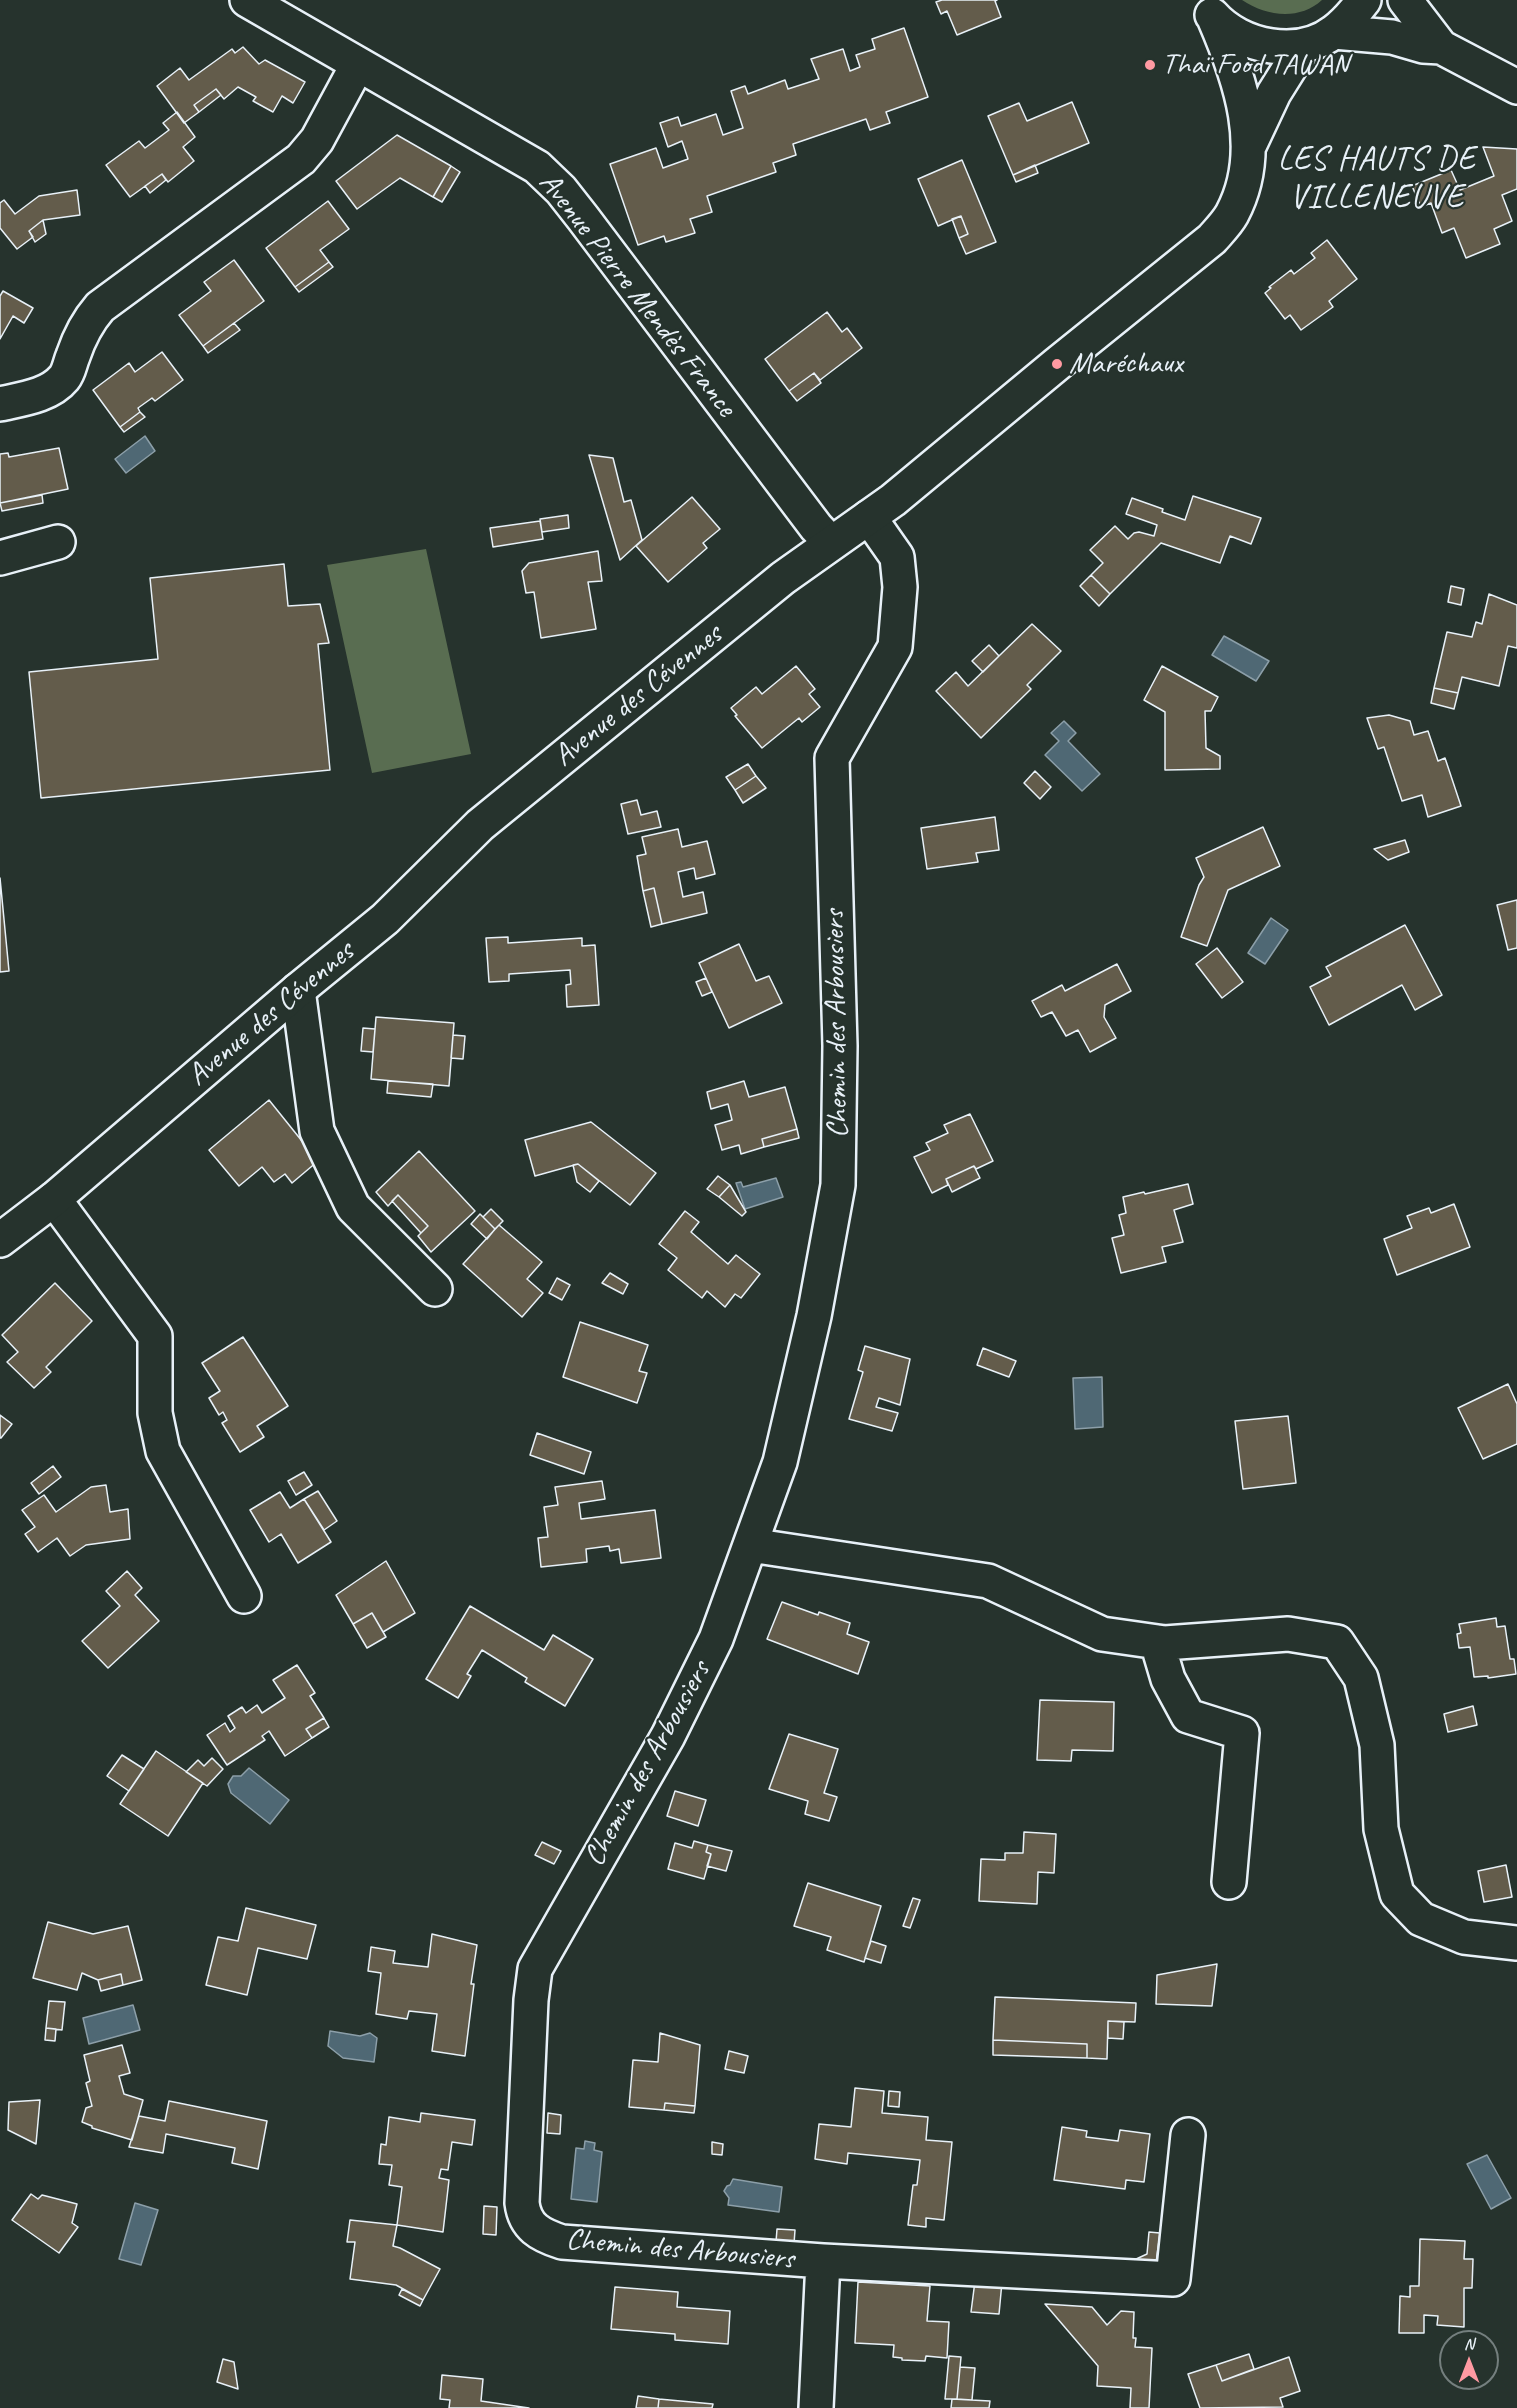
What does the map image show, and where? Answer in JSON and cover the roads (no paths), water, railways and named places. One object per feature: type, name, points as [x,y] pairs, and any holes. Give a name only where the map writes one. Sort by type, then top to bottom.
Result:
[{"type":"street","name":"Avenue Pierre Mendès France","points":[[247,0],[537,167],[561,190],[816,527],[831,543]]},
{"type":"street","points":[[1207,9],[1233,33],[1256,43],[1280,47],[1304,45],[1334,32],[1353,16],[1364,0]]},
{"type":"street","points":[[1405,0],[1441,47]]},
{"type":"street","name":"Avenue des Cévennes","points":[[1207,9],[1235,71],[1250,144]]},
{"type":"street","points":[[1334,32],[1392,38],[1423,46],[1441,47],[1517,87]]},
{"type":"street","name":"Avenue des Cévennes","points":[[0,1240],[54,1198],[385,919],[480,825],[783,578],[893,500],[1212,239],[1232,214],[1247,171],[1250,144],[1264,110],[1304,45]]},
{"type":"street","points":[[0,404],[52,389],[66,377],[80,338],[89,320],[100,307],[301,159],[317,140],[358,64]]},
{"type":"street","name":"Chemin des Arbousiers","points":[[869,517],[897,557],[900,587],[895,647],[832,758],[840,1046],[838,1185],[814,1316],[780,1462],[716,1639],[668,1736],[535,1969],[531,2000],[522,2203],[524,2217],[546,2237],[562,2242],[823,2261],[1173,2279],[1188,2135]]},
{"type":"street","points":[[0,558],[58,542]]},
{"type":"street","points":[[298,990],[317,1131],[353,1207],[435,1288]]},
{"type":"street","points":[[54,1198],[154,1336],[154,1413],[163,1451],[244,1596]]},
{"type":"street","points":[[750,1545],[988,1581],[1102,1634],[1157,1642],[1288,1634],[1336,1642],[1361,1678],[1377,1744],[1381,1829],[1397,1894],[1421,1919],[1464,1937],[1517,1943]]},
{"type":"street","points":[[1157,1642],[1168,1679],[1188,1716],[1242,1734],[1229,1882]]},
{"type":"street","points":[[816,2408],[823,2261]]},
{"type":"water","points":[[145,436],[155,451],[126,473],[115,459]]},
{"type":"water","points":[[1224,636],[1269,661],[1256,681],[1212,655]]},
{"type":"water","points":[[1064,721],[1076,733],[1068,741],[1100,774],[1082,791],[1045,755],[1059,741],[1051,733]]},
{"type":"water","points":[[1271,918],[1288,930],[1265,964],[1248,953]]},
{"type":"water","points":[[776,1178],[783,1197],[745,1209],[736,1183],[741,1182],[743,1187]]},
{"type":"water","points":[[1102,1377],[1103,1427],[1075,1429],[1073,1378]]},
{"type":"water","points":[[249,1768],[289,1800],[270,1824],[231,1793],[228,1784],[233,1776],[241,1776]]},
{"type":"water","points":[[133,2005],[140,2030],[89,2044],[83,2018]]},
{"type":"water","points":[[330,2031],[360,2036],[370,2033],[377,2038],[374,2062],[343,2058],[328,2046]]},
{"type":"water","points":[[585,2141],[595,2143],[594,2150],[602,2152],[597,2202],[571,2199],[576,2148],[584,2149]]},
{"type":"water","points":[[1487,2155],[1511,2198],[1491,2209],[1467,2164]]},
{"type":"water","points":[[733,2179],[782,2187],[779,2212],[728,2205],[729,2198],[724,2191]]},
{"type":"water","points":[[135,2203],[158,2210],[141,2265],[119,2259]]},
{"type":"place","name":"Thaï Food TAWAN","points":[[1150,65]]},
{"type":"place","name":"Maréchaux","points":[[1057,364]]},
{"type":"district","name":"LES HAUTS DE VILLENEUVE","points":[[1377,179]]}]
